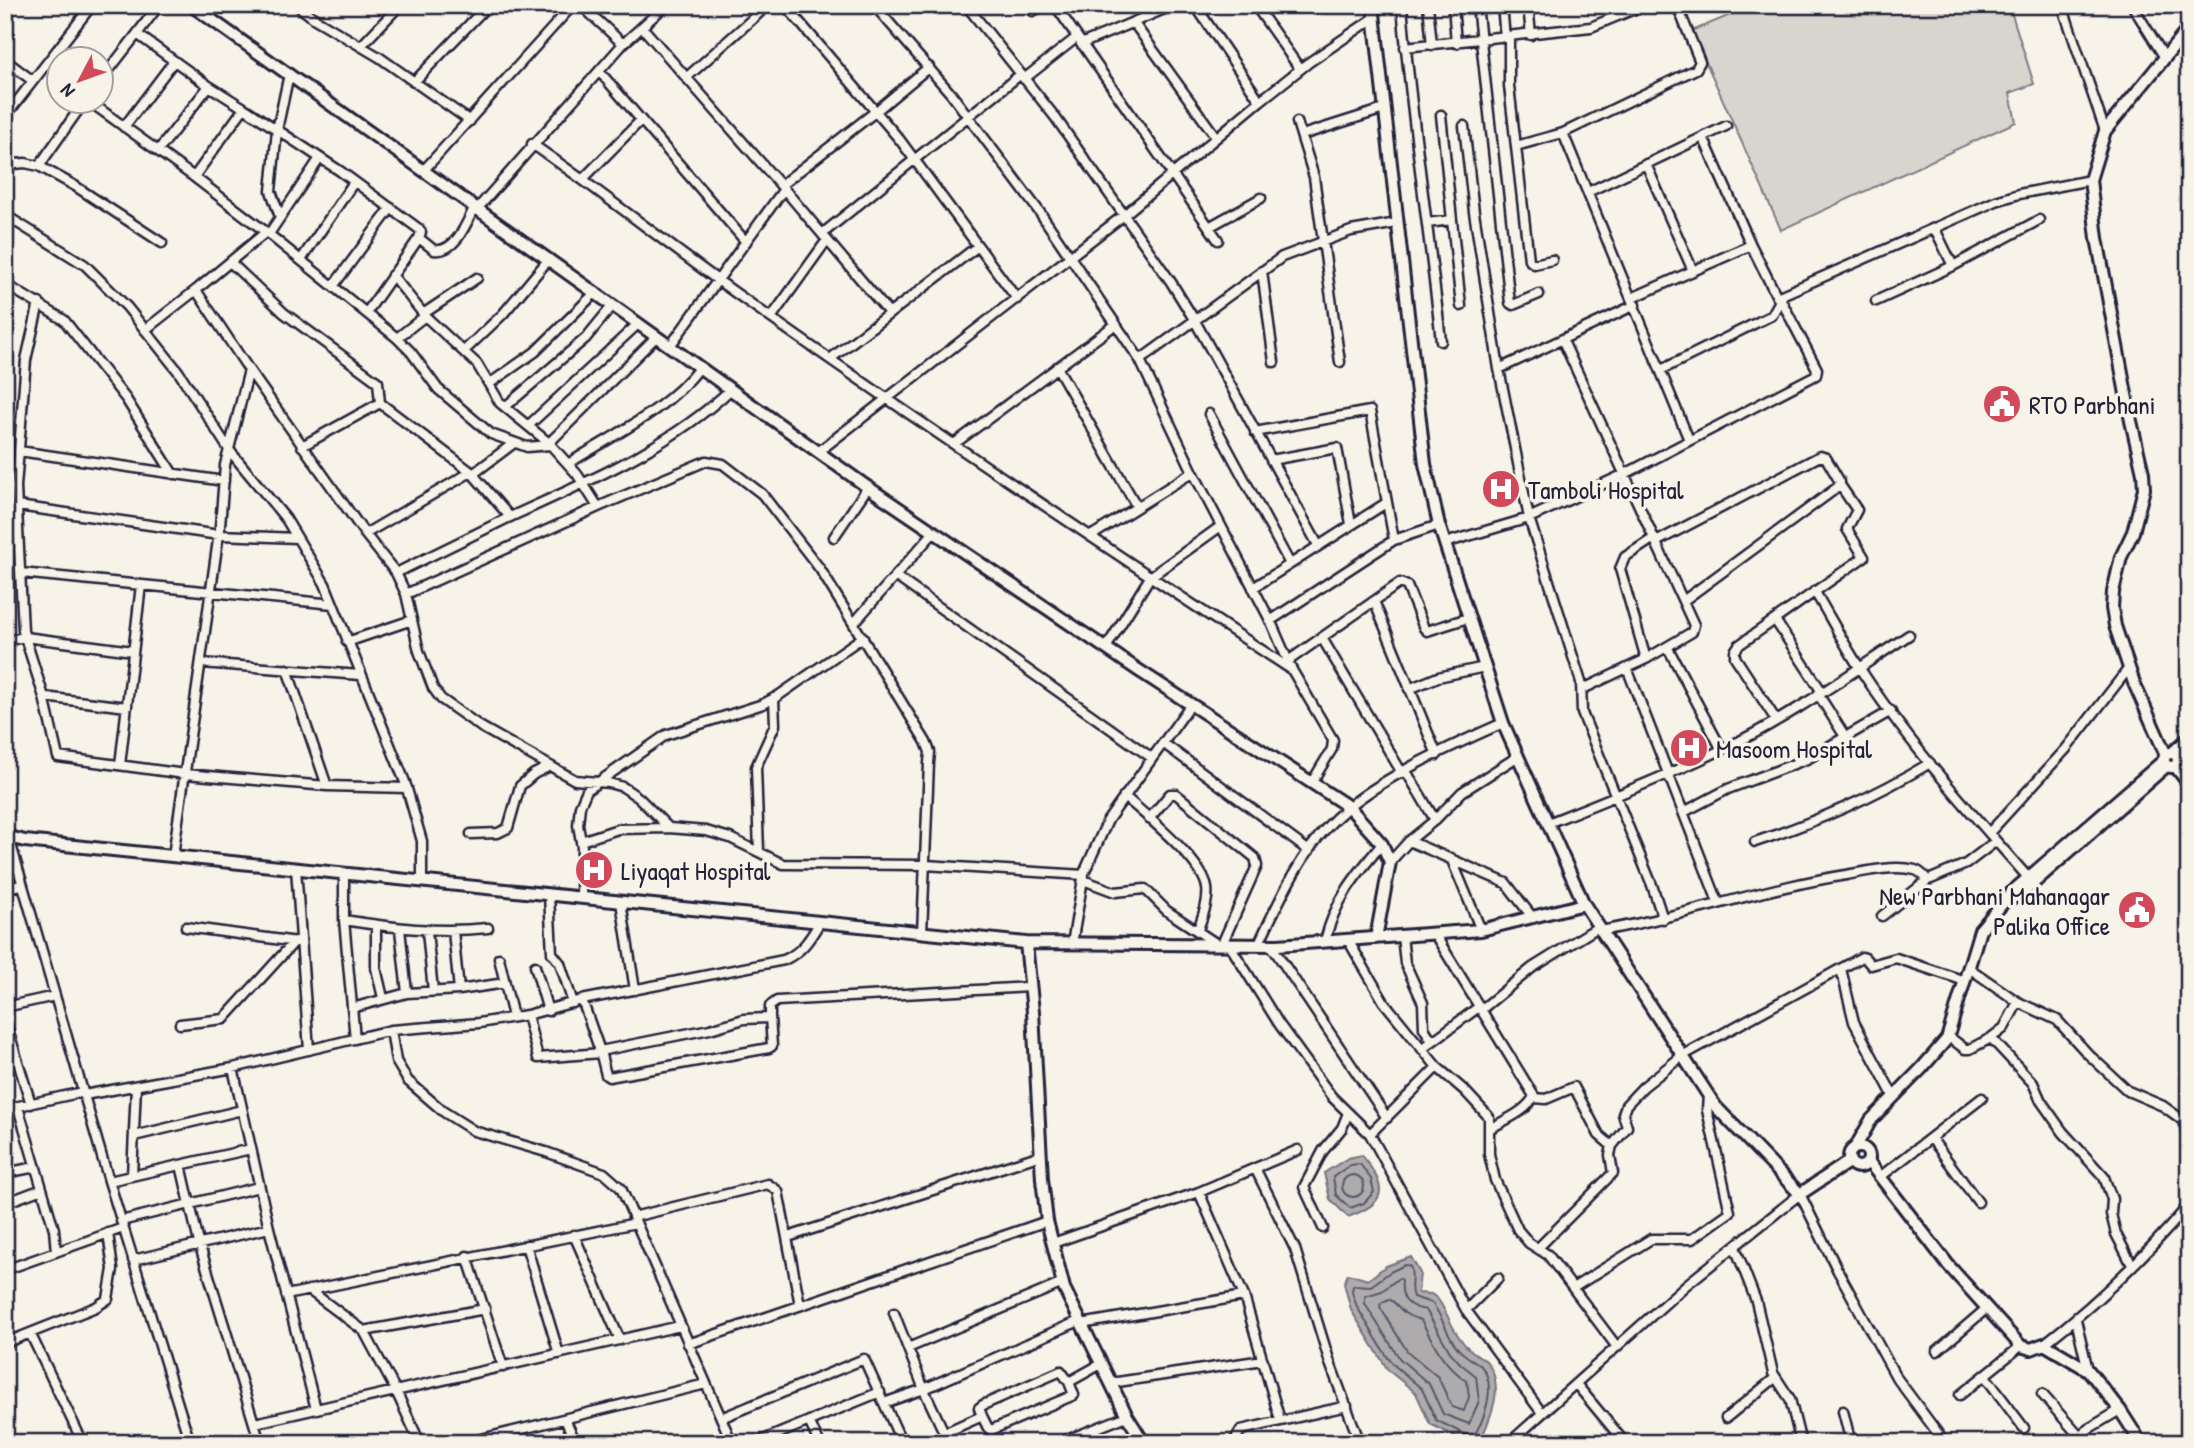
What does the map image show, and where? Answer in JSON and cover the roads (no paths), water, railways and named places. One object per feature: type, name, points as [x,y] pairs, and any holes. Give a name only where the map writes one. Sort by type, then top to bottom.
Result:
[{"type":"street","points":[[5,13],[11,5]]},
{"type":"street","points":[[5,117],[92,5]]},
{"type":"street","points":[[116,61],[159,5]]},
{"type":"street","points":[[191,5],[868,487],[1106,648],[1349,807],[1382,844],[1391,862]]},
{"type":"street","points":[[298,5],[315,19],[361,46],[470,121]]},
{"type":"street","points":[[361,46],[400,5]]},
{"type":"street","points":[[424,170],[573,5]]},
{"type":"street","points":[[581,5],[623,44]]},
{"type":"street","points":[[419,238],[434,250],[443,250],[457,238],[476,207],[532,144],[623,44],[666,5]]},
{"type":"street","points":[[686,78],[768,5]]},
{"type":"street","points":[[785,5],[914,160],[1017,299]]},
{"type":"street","points":[[966,5],[1055,117],[1125,215],[1195,321],[1318,545]]},
{"type":"street","points":[[1033,11],[1045,5]]},
{"type":"street","points":[[1055,5],[1218,240]]},
{"type":"street","points":[[771,318],[825,237],[968,117],[1079,41],[1174,5]]},
{"type":"street","points":[[1195,5],[1260,101]]},
{"type":"street","points":[[1255,5],[1300,69]]},
{"type":"street","points":[[1373,5],[1425,464],[1439,524],[1503,723],[1584,904],[1599,929],[1716,1107],[1800,1194],[1838,1271],[1896,1377],[1945,1443]]},
{"type":"street","points":[[1402,5],[1409,90],[1441,341]]},
{"type":"street","points":[[1428,5],[1432,45]]},
{"type":"street","points":[[1453,5],[1456,43]]},
{"type":"street","points":[[1477,5],[1510,303],[1513,305],[1539,295]]},
{"type":"street","points":[[1502,5],[1529,260],[1534,264],[1552,260]]},
{"type":"street","points":[[1528,5],[1531,35]]},
{"type":"street","points":[[1405,47],[1591,27],[1624,9],[1644,5]]},
{"type":"street","points":[[1516,146],[1563,133],[1700,66],[1677,5]]},
{"type":"street","points":[[2062,5],[2105,131]]},
{"type":"street","points":[[2132,5],[2165,58]]},
{"type":"street","points":[[414,82],[486,6]]},
{"type":"street","points":[[880,7],[968,117],[1070,257],[1140,360],[1292,670],[1334,743],[1312,782]]},
{"type":"street","points":[[818,452],[1125,215],[1300,69],[1374,18]]},
{"type":"street","points":[[1133,22],[1216,137]]},
{"type":"street","points":[[642,27],[889,313]]},
{"type":"street","points":[[2189,29],[2105,131],[2090,180],[2097,238],[2130,421],[2144,481],[2141,506],[2121,557],[2113,592],[2115,626],[2129,668],[2170,760],[2189,784]]},
{"type":"street","points":[[137,34],[419,229],[419,238],[367,312]]},
{"type":"street","points":[[5,60],[33,81]]},
{"type":"street","points":[[124,127],[174,61]]},
{"type":"street","points":[[670,346],[746,242],[782,187],[929,67]]},
{"type":"street","points":[[599,71],[746,242]]},
{"type":"street","points":[[280,217],[271,191],[277,130],[289,74]]},
{"type":"street","points":[[158,151],[209,86]]},
{"type":"street","points":[[194,177],[244,108]]},
{"type":"street","points":[[1302,135],[1384,109]]},
{"type":"street","points":[[39,166],[74,116]]},
{"type":"street","points":[[109,116],[194,177],[367,312],[411,352],[438,389],[491,434],[531,448],[550,444],[657,336]]},
{"type":"street","points":[[1441,116],[1461,306]]},
{"type":"street","points":[[583,180],[641,120]]},
{"type":"street","points":[[1297,122],[1314,177],[1340,362]]},
{"type":"street","points":[[1588,192],[1726,125]]},
{"type":"street","points":[[1464,126],[1474,212],[1499,369],[1529,518],[1583,689],[1581,713],[1652,885],[1663,919]]},
{"type":"street","points":[[1563,133],[1689,440]]},
{"type":"street","points":[[1445,543],[1529,518],[1625,474],[1818,372],[1781,299],[1774,295],[1703,137]]},
{"type":"street","points":[[532,144],[830,359],[1150,577],[1292,670]]},
{"type":"street","points":[[145,330],[267,233],[320,158]]},
{"type":"street","points":[[5,165],[25,163],[39,166],[75,186],[162,243]]},
{"type":"street","points":[[1646,164],[1693,271]]},
{"type":"street","points":[[1661,370],[1772,315],[1781,299],[1837,270],[1935,229],[1966,212],[2007,197],[2090,180]]},
{"type":"street","points":[[301,260],[354,182]]},
{"type":"street","points":[[1209,227],[1261,198]]},
{"type":"street","points":[[334,285],[391,208]]},
{"type":"street","points":[[5,215],[73,256],[91,270],[127,307],[177,371],[230,451],[286,519],[325,584],[407,788],[422,841],[422,881]]},
{"type":"street","points":[[1427,223],[1452,220]]},
{"type":"street","points":[[1876,301],[1953,266],[2039,220]]},
{"type":"street","points":[[1140,360],[1282,257],[1352,231],[1397,223]]},
{"type":"street","points":[[1935,229],[1953,266]]},
{"type":"street","points":[[830,359],[978,246]]},
{"type":"street","points":[[1499,369],[1563,341],[1693,271],[1751,246]]},
{"type":"street","points":[[464,351],[503,313],[549,259]]},
{"type":"street","points":[[230,262],[284,313],[378,382],[380,403],[472,473],[510,517]]},
{"type":"street","points":[[1262,271],[1273,362]]},
{"type":"street","points":[[392,275],[424,315],[477,364],[497,399],[550,444],[568,464],[598,507]]},
{"type":"street","points":[[397,338],[424,315],[477,278]]},
{"type":"street","points":[[5,284],[64,320],[125,399],[173,474]]},
{"type":"street","points":[[196,290],[248,370],[396,573],[406,594],[419,651],[433,688],[441,699],[481,727],[576,780],[623,786],[669,828]]},
{"type":"street","points":[[489,384],[535,352],[596,292]]},
{"type":"street","points":[[40,303],[26,360],[16,487],[25,637],[44,697],[58,757],[185,774],[327,786],[407,788]]},
{"type":"street","points":[[505,407],[586,338],[613,304]]},
{"type":"street","points":[[529,425],[639,323]]},
{"type":"street","points":[[954,444],[1116,324]]},
{"type":"street","points":[[1563,341],[1694,629],[1668,648],[1583,689]]},
{"type":"street","points":[[568,464],[670,399],[687,385],[700,367]]},
{"type":"street","points":[[1057,367],[1137,507]]},
{"type":"street","points":[[173,856],[219,535],[224,481],[248,370]]},
{"type":"street","points":[[396,573],[583,484],[668,438],[700,417],[731,389]]},
{"type":"street","points":[[302,446],[380,403]]},
{"type":"street","points":[[1255,432],[1370,411],[1394,540]]},
{"type":"street","points":[[1209,414],[1290,564]]},
{"type":"street","points":[[365,534],[472,473],[514,443]]},
{"type":"street","points":[[1271,460],[1337,448],[1351,524]]},
{"type":"street","points":[[19,451],[224,481]]},
{"type":"street","points":[[1646,659],[1620,569],[1625,557],[1820,456],[1826,458],[1857,510],[1847,529],[1864,557],[1739,645],[1735,651],[1735,657],[1776,720]]},
{"type":"street","points":[[406,594],[706,461],[723,464],[762,494],[820,569],[915,720],[930,752],[922,933]]},
{"type":"street","points":[[1091,536],[1194,471]]},
{"type":"street","points":[[1683,601],[1840,485]]},
{"type":"street","points":[[834,537],[868,487]]},
{"type":"street","points":[[1253,588],[1386,503]]},
{"type":"street","points":[[18,506],[219,535],[297,538]]},
{"type":"street","points":[[1270,621],[1394,540],[1439,524]]},
{"type":"street","points":[[1106,648],[1150,577],[1221,526]]},
{"type":"street","points":[[853,623],[934,532]]},
{"type":"street","points":[[22,573],[332,604]]},
{"type":"street","points":[[895,576],[1152,758]]},
{"type":"street","points":[[1288,661],[1400,583],[1404,583],[1427,631],[1468,618]]},
{"type":"street","points":[[120,765],[141,585]]},
{"type":"street","points":[[1815,592],[1859,667],[1891,711],[1930,763],[2030,881]]},
{"type":"street","points":[[1374,601],[1437,755]]},
{"type":"street","points":[[347,642],[412,620]]},
{"type":"street","points":[[1775,620],[1846,737]]},
{"type":"street","points":[[1548,822],[1722,750],[1820,693],[1909,635]]},
{"type":"street","points":[[5,641],[25,637],[133,651]]},
{"type":"street","points":[[582,898],[578,825],[580,806],[587,790],[666,735],[763,704],[774,698],[863,637]]},
{"type":"street","points":[[1322,638],[1435,820]]},
{"type":"street","points":[[1668,648],[1722,750]]},
{"type":"street","points":[[201,663],[360,675]]},
{"type":"street","points":[[1409,689],[1438,677],[1485,667]]},
{"type":"street","points":[[1627,668],[1718,902]]},
{"type":"street","points":[[1989,833],[2066,748],[2129,668]]},
{"type":"street","points":[[287,669],[327,786]]},
{"type":"street","points":[[44,697],[127,707]]},
{"type":"street","points":[[759,852],[756,767],[759,755],[775,725],[774,698]]},
{"type":"street","points":[[1072,944],[1083,878],[1108,821],[1191,704]]},
{"type":"street","points":[[1684,812],[1728,789],[1807,759],[1891,711]]},
{"type":"street","points":[[1258,945],[1288,884],[1328,825],[1372,790],[1503,723]]},
{"type":"street","points":[[1850,1161],[1850,1153],[1871,1120],[1921,1069],[1948,1036],[1980,930],[2008,899],[2021,894],[2030,881],[2170,760],[2189,738]]},
{"type":"street","points":[[1163,743],[1308,851]]},
{"type":"street","points":[[2170,760],[2189,751]]},
{"type":"street","points":[[1376,938],[1391,862],[1409,841],[1435,820],[1462,792],[1517,757]]},
{"type":"street","points":[[1755,842],[1854,805],[1930,763]]},
{"type":"street","points":[[471,834],[498,833],[508,828],[520,786],[534,774],[550,766]]},
{"type":"street","points":[[1149,819],[1170,794],[1174,793],[1255,858],[1257,866],[1223,944]]},
{"type":"street","points":[[1124,796],[1181,848],[1206,881],[1207,901],[1198,930]]},
{"type":"street","points":[[5,824],[109,1181],[190,1443]]},
{"type":"street","points":[[581,842],[618,829],[669,828],[706,831],[730,838],[783,864],[925,865],[1083,878],[1115,892],[1145,890],[1165,909],[1223,944],[1332,1097],[1370,1134],[1466,1310],[1542,1413]]},
{"type":"street","points":[[7,837],[1026,943],[1271,945],[1348,940],[1481,930],[1584,904]]},
{"type":"street","points":[[1409,841],[1506,883],[1533,918]]},
{"type":"street","points":[[1882,916],[1928,880],[1966,864],[1996,841]]},
{"type":"street","points":[[1325,941],[1337,903],[1356,874],[1382,844]]},
{"type":"street","points":[[1451,858],[1481,930]]},
{"type":"street","points":[[296,868],[298,942],[309,1050]]},
{"type":"street","points":[[1422,1049],[1532,968],[1599,929],[1663,919],[1718,902],[1812,880],[1859,873],[1915,870],[1928,880]]},
{"type":"street","points":[[344,873],[344,920],[355,1039]]},
{"type":"street","points":[[5,888],[22,885]]},
{"type":"street","points":[[549,895],[552,953],[560,963],[601,1052],[609,1077],[769,1048],[772,1046],[770,1006],[777,1001],[1030,987]]},
{"type":"street","points":[[621,902],[635,990]]},
{"type":"street","points":[[344,920],[427,931],[488,928]]},
{"type":"street","points":[[5,1109],[233,1068],[391,1030],[479,1023],[548,1011],[578,1002],[783,960],[809,942],[820,922]]},
{"type":"street","points":[[376,925],[376,968],[383,998]]},
{"type":"street","points":[[186,927],[298,942]]},
{"type":"street","points":[[400,929],[407,993]]},
{"type":"street","points":[[427,931],[433,991]]},
{"type":"street","points":[[453,931],[459,990]]},
{"type":"street","points":[[1434,933],[1527,1082],[1534,1098]]},
{"type":"street","points":[[1402,936],[1405,963],[1423,1003],[1424,1028],[1432,1041]]},
{"type":"street","points":[[1348,940],[1384,1002],[1437,1067],[1487,1113],[1489,1154],[1503,1198],[1518,1230],[1548,1255],[1617,1347]]},
{"type":"street","points":[[180,1024],[224,1018],[298,942]]},
{"type":"street","points":[[1026,943],[1047,1221],[1063,1283],[1080,1322],[1126,1416],[1144,1443]]},
{"type":"street","points":[[1271,945],[1387,1118]]},
{"type":"street","points":[[1538,1248],[1613,1173],[1610,1155],[1612,1146],[1627,1127],[1623,1114],[1626,1105],[1643,1087],[1682,1056],[1861,957],[1866,958],[1871,965],[1896,958],[1965,981]]},
{"type":"street","points":[[499,958],[513,1017]]},
{"type":"street","points":[[535,966],[548,1011]]},
{"type":"street","points":[[1969,968],[2018,1002],[2057,1020],[2088,1054],[2128,1091],[2186,1119],[2189,1142]]},
{"type":"street","points":[[1841,969],[1854,1022],[1894,1097]]},
{"type":"street","points":[[352,1008],[407,993],[505,984]]},
{"type":"street","points":[[5,1007],[55,996]]},
{"type":"street","points":[[1948,1036],[1967,1050],[1991,1038],[2007,1024],[2018,1002]]},
{"type":"street","points":[[527,1015],[538,1058],[601,1052],[744,1019],[769,1017]]},
{"type":"street","points":[[5,1020],[31,1104]]},
{"type":"street","points":[[391,1030],[396,1061],[408,1080],[444,1112],[474,1131],[546,1152],[604,1173],[621,1188],[721,1418],[728,1442]]},
{"type":"street","points":[[1991,1038],[2033,1083],[2041,1101],[2063,1132],[2104,1177],[2112,1199],[2111,1214],[2116,1234],[2132,1265]]},
{"type":"street","points":[[1370,1134],[1437,1067]]},
{"type":"street","points":[[233,1068],[259,1187],[316,1409]]},
{"type":"street","points":[[132,1176],[136,1086]]},
{"type":"street","points":[[1489,1129],[1525,1107],[1534,1098],[1546,1099],[1575,1088],[1599,1135],[1612,1146]]},
{"type":"street","points":[[1573,1288],[1651,1239],[1692,1239],[1730,1212],[1707,1110],[1708,1095]]},
{"type":"street","points":[[1880,1177],[1982,1098]]},
{"type":"street","points":[[18,1107],[54,1229],[56,1252]]},
{"type":"street","points":[[134,1136],[242,1110]]},
{"type":"street","points":[[1324,1228],[1304,1187],[1322,1151],[1342,1128],[1349,1113]]},
{"type":"street","points":[[1931,1138],[1978,1202]]},
{"type":"street","points":[[1855,1148],[1866,1150],[1868,1161],[1949,1266],[2021,1346],[2031,1349],[2044,1344],[2076,1320],[2189,1205]]},
{"type":"street","points":[[109,1181],[251,1149]]},
{"type":"street","points":[[1053,1243],[1199,1192],[1298,1150]]},
{"type":"street","points":[[788,1237],[1041,1155]]},
{"type":"street","points":[[1509,1443],[1686,1285],[1800,1194],[1850,1161]]},
{"type":"street","points":[[1850,1161],[1859,1167],[1868,1161]]},
{"type":"street","points":[[181,1165],[199,1243],[261,1443]]},
{"type":"street","points":[[5,1173],[36,1167]]},
{"type":"street","points":[[1256,1170],[1296,1249],[1330,1363],[1360,1443]]},
{"type":"street","points":[[286,1295],[573,1236],[768,1184],[778,1191],[800,1305]]},
{"type":"street","points":[[5,1270],[108,1233],[122,1224],[190,1203],[259,1187]]},
{"type":"street","points":[[5,1203],[42,1189]]},
{"type":"street","points":[[1199,1192],[1244,1296],[1280,1420]]},
{"type":"street","points":[[688,1344],[1047,1221]]},
{"type":"street","points":[[133,1260],[269,1228]]},
{"type":"street","points":[[5,1343],[96,1307],[108,1299],[113,1269],[108,1233]]},
{"type":"street","points":[[573,1236],[620,1340]]},
{"type":"street","points":[[526,1245],[559,1354]]},
{"type":"street","points":[[1735,1247],[1756,1301],[1775,1378],[1790,1399],[1801,1443]]},
{"type":"street","points":[[467,1256],[503,1367]]},
{"type":"street","points":[[1466,1310],[1498,1278]]},
{"type":"street","points":[[908,1348],[1063,1283]]},
{"type":"street","points":[[309,1290],[364,1331],[420,1443]]},
{"type":"street","points":[[884,1403],[924,1389],[1080,1322],[1244,1296]]},
{"type":"street","points":[[1937,1351],[1987,1308]]},
{"type":"street","points":[[364,1331],[485,1309]]},
{"type":"street","points":[[894,1313],[949,1443]]},
{"type":"street","points":[[2076,1320],[2088,1370]]},
{"type":"street","points":[[255,1423],[680,1326]]},
{"type":"street","points":[[30,1334],[83,1443]]},
{"type":"street","points":[[2044,1344],[2088,1370],[2120,1410],[2141,1443]]},
{"type":"street","points":[[1960,1395],[2021,1346]]},
{"type":"street","points":[[721,1418],[862,1359],[865,1360],[902,1443]]},
{"type":"street","points":[[1111,1382],[1263,1360]]},
{"type":"street","points":[[1069,1381],[1101,1364]]},
{"type":"street","points":[[1061,1371],[1069,1381],[1074,1395],[991,1430],[979,1408],[1061,1371]]},
{"type":"street","points":[[1985,1376],[2024,1428]]},
{"type":"street","points":[[1726,1418],[1775,1378]]},
{"type":"street","points":[[465,1443],[497,1439],[706,1384]]},
{"type":"street","points":[[1576,1384],[1625,1443]]},
{"type":"street","points":[[756,1443],[880,1392]]},
{"type":"street","points":[[2042,1394],[2078,1440],[2088,1429],[2120,1410]]},
{"type":"street","points":[[1233,1443],[1241,1430],[1347,1406]]},
{"type":"street","points":[[1843,1411],[1851,1443]]},
{"type":"street","points":[[944,1433],[982,1416]]},
{"type":"street","points":[[1059,1443],[1126,1416]]},
{"type":"street","points":[[565,1419],[576,1443]]},
{"type":"street","points":[[809,1421],[820,1443]]},
{"type":"street","points":[[5,1431],[10,1443]]},
{"type":"water","points":[[1362,1155],[1376,1176],[1380,1193],[1371,1206],[1348,1217],[1330,1199],[1324,1173],[1348,1158]]},
{"type":"water","points":[[1411,1257],[1420,1273],[1418,1293],[1431,1294],[1437,1298],[1465,1345],[1487,1362],[1493,1371],[1496,1392],[1480,1442],[1462,1440],[1430,1424],[1416,1393],[1388,1370],[1351,1310],[1344,1283],[1348,1274],[1368,1280],[1386,1266]]},
{"type":"place","name":"RTO Parbhani","points":[[2002,404]]},
{"type":"place","name":"Tamboli Hospital","points":[[1501,489]]},
{"type":"place","name":"Masoom Hospital","points":[[1689,748]]},
{"type":"place","name":"Liyaqat Hospital","points":[[594,870]]},
{"type":"place","name":"New Parbhani Mahanagar Palika Office","points":[[2137,910]]}]
